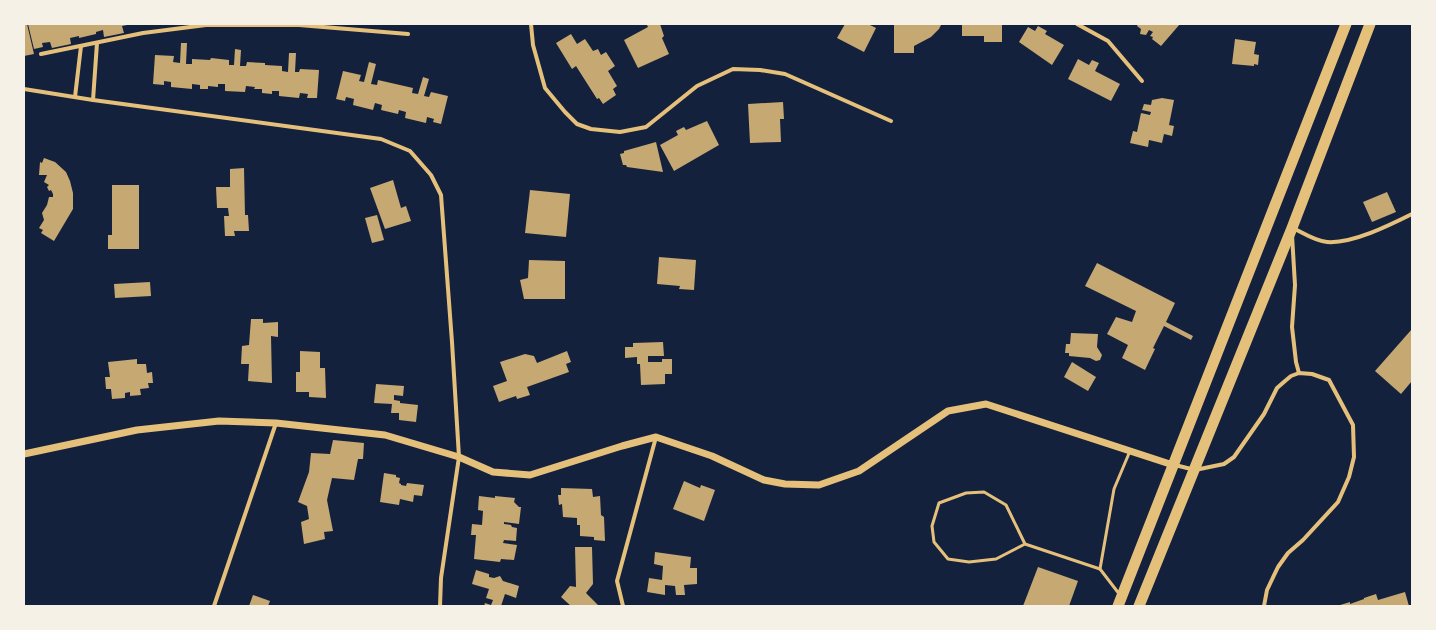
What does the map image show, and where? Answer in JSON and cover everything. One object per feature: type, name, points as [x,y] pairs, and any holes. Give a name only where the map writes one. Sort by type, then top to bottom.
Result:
[{"type":"highway","points":[[1119,601],[1346,24]]},
{"type":"highway","points":[[1139,606],[1292,228],[1370,24]]},
{"type":"street","points":[[531,24],[534,44],[545,88],[577,124],[591,129],[620,132],[646,127],[697,86],[733,69],[760,70],[785,74],[891,121]]},
{"type":"street","points":[[1077,24],[1108,41],[1142,81]]},
{"type":"street","points":[[41,54],[143,33],[206,25],[299,25],[408,34]]},
{"type":"street","points":[[93,100],[97,43]]},
{"type":"street","points":[[75,97],[81,46]]},
{"type":"street","points":[[24,89],[93,100],[381,139],[410,151],[431,175],[441,195],[459,457],[441,578],[440,606]]},
{"type":"street","points":[[1299,373],[1292,334],[1295,285],[1292,228],[1319,241],[1328,242],[1350,240],[1387,226],[1412,214]]},
{"type":"street","points":[[24,454],[137,430],[219,421],[276,423],[384,435],[459,457],[493,472],[530,475],[622,446],[656,437],[712,456],[764,480],[785,484],[819,485],[859,471],[948,411],[986,404],[1173,465],[1195,470],[1224,464],[1234,457],[1264,414],[1277,388],[1291,376],[1299,373],[1312,374],[1329,380],[1353,425],[1354,457],[1349,478],[1338,502],[1308,536],[1288,553],[1278,567],[1267,590],[1264,606]]},
{"type":"street","points":[[214,606],[276,423]]},
{"type":"street","points":[[623,606],[617,581],[656,437]]},
{"type":"lane","points":[[1119,601],[1100,569],[1114,489],[1130,451]]},
{"type":"lane","points":[[1025,544],[1006,505],[984,492],[966,493],[939,503],[932,526],[934,542],[948,559],[969,562],[996,558],[1025,544],[1100,569]]},
{"type":"building","points":[[24,24],[27,24],[34,54],[24,56]]},
{"type":"building","points":[[28,24],[127,25],[122,26],[124,33],[104,37],[103,30],[96,32],[96,34],[79,38],[79,36],[70,38],[71,44],[52,48],[50,42],[42,43],[43,47],[34,49]]},
{"type":"building","points":[[660,24],[664,36],[662,38],[669,54],[638,68],[624,40],[648,27],[647,25]]},
{"type":"building","points":[[845,24],[868,24],[876,28],[864,52],[837,38]]},
{"type":"building","points":[[962,24],[1002,24],[1002,42],[984,42],[984,36],[962,36]]},
{"type":"building","points":[[1138,24],[1180,24],[1161,46],[1152,39],[1153,37],[1150,36],[1153,32],[1149,30],[1146,35],[1140,34],[1141,29],[1137,26]]},
{"type":"building","points":[[894,25],[941,25],[931,37],[914,46],[914,53],[894,53]]},
{"type":"building","points":[[1038,26],[1047,31],[1045,34],[1064,45],[1052,65],[1019,42],[1028,27],[1035,31]]},
{"type":"building","points":[[571,34],[577,44],[585,39],[593,51],[598,49],[601,55],[606,52],[615,66],[608,71],[617,86],[613,89],[616,95],[603,104],[599,98],[597,99],[576,66],[572,69],[556,43]]},
{"type":"building","points":[[1235,39],[1256,42],[1254,54],[1259,55],[1258,65],[1232,64]]},
{"type":"building","points":[[181,43],[187,43],[186,64],[192,64],[192,59],[210,60],[211,58],[229,60],[229,65],[234,65],[235,49],[241,50],[240,66],[246,66],[247,62],[265,63],[265,65],[282,66],[282,71],[288,72],[289,53],[296,53],[295,72],[299,72],[300,69],[319,70],[317,98],[307,98],[308,94],[300,93],[299,98],[279,96],[279,91],[272,91],[272,94],[262,93],[262,89],[254,89],[255,87],[246,86],[245,92],[225,91],[225,84],[218,84],[218,87],[208,86],[208,89],[200,89],[200,85],[192,84],[192,89],[171,87],[171,82],[164,81],[164,85],[153,84],[155,55],[174,56],[173,62],[180,63]]},
{"type":"building","points":[[1078,59],[1089,65],[1092,60],[1099,63],[1095,71],[1120,84],[1111,101],[1068,79]]},
{"type":"building","points":[[369,62],[376,64],[371,84],[377,85],[378,80],[413,88],[412,93],[418,94],[423,77],[429,79],[424,96],[429,97],[431,92],[448,96],[441,124],[433,122],[434,119],[427,117],[426,123],[405,118],[406,112],[399,110],[398,114],[381,110],[382,105],[375,103],[373,110],[353,105],[354,99],[346,97],[345,101],[336,99],[343,71],[361,75],[359,81],[364,82]]},
{"type":"building","points":[[1162,98],[1174,100],[1169,125],[1174,126],[1172,136],[1164,134],[1162,143],[1149,140],[1148,147],[1130,143],[1133,131],[1137,132],[1141,113],[1150,115],[1151,112],[1142,110],[1144,104],[1151,105],[1152,100]]},
{"type":"building","points":[[783,102],[784,119],[780,119],[781,142],[750,143],[748,104]]},
{"type":"building","points":[[707,121],[719,145],[674,171],[660,145],[678,135],[676,131],[684,127],[686,130]]},
{"type":"building","points":[[656,142],[663,172],[627,167],[626,165],[623,165],[620,154],[624,153],[624,151]]},
{"type":"building","points":[[44,158],[55,162],[66,172],[73,193],[73,209],[54,241],[41,233],[43,230],[39,228],[44,220],[42,213],[47,205],[49,197],[53,197],[51,190],[49,191],[47,187],[49,185],[44,182],[47,175],[39,175],[40,162],[42,163]]},
{"type":"building","points":[[244,168],[245,215],[248,215],[249,231],[234,231],[235,236],[225,236],[224,216],[229,216],[228,208],[217,208],[216,187],[230,187],[230,169]]},
{"type":"building","points":[[393,180],[401,208],[406,206],[411,221],[385,229],[370,188]]},
{"type":"building","points":[[112,185],[139,185],[139,249],[108,249],[108,235],[112,235]]},
{"type":"building","points":[[530,190],[570,194],[566,237],[525,233]]},
{"type":"building","points":[[1387,192],[1396,212],[1372,222],[1363,202]]},
{"type":"building","points":[[377,215],[384,240],[372,243],[365,218]]},
{"type":"building","points":[[659,257],[696,260],[694,290],[679,289],[680,286],[657,284]]},
{"type":"building","points":[[529,260],[565,261],[565,299],[524,299],[520,280],[528,278]]},
{"type":"building","points":[[1097,263],[1175,303],[1166,322],[1193,336],[1191,340],[1164,326],[1153,348],[1155,349],[1145,370],[1122,358],[1128,345],[1107,334],[1116,317],[1132,322],[1136,311],[1085,286]]},
{"type":"building","points":[[150,282],[151,296],[115,298],[114,284]]},
{"type":"building","points":[[251,319],[263,319],[263,323],[278,322],[278,337],[271,336],[272,383],[248,381],[249,364],[241,364],[242,346],[249,345]]},
{"type":"building","points":[[1412,329],[1412,381],[1401,394],[1375,371]]},
{"type":"building","points":[[1071,333],[1098,334],[1097,347],[1102,355],[1100,360],[1096,361],[1090,358],[1069,356],[1069,353],[1065,353],[1066,344],[1070,344]]},
{"type":"building","points":[[663,342],[664,356],[648,356],[648,362],[662,362],[662,359],[672,359],[672,374],[665,374],[665,384],[641,385],[640,364],[637,364],[637,357],[625,358],[625,347],[633,347],[633,343]]},
{"type":"building","points":[[300,351],[320,352],[320,368],[325,368],[326,398],[309,397],[309,392],[296,392],[296,372],[300,372]]},
{"type":"building","points":[[567,351],[571,362],[566,364],[569,372],[527,387],[530,395],[517,399],[516,396],[499,402],[493,386],[507,381],[500,362],[525,354],[534,356],[537,363]]},
{"type":"building","points":[[137,359],[137,364],[146,364],[147,373],[152,372],[153,383],[148,383],[149,388],[140,389],[141,395],[130,396],[130,392],[125,393],[125,398],[112,399],[111,389],[106,389],[105,377],[110,377],[108,362]]},
{"type":"building","points":[[1072,362],[1096,377],[1088,391],[1064,377]]},
{"type":"building","points":[[376,384],[404,386],[403,396],[394,395],[394,400],[400,401],[400,403],[418,405],[416,422],[399,420],[399,413],[391,413],[392,404],[374,403]]},
{"type":"building","points":[[333,440],[364,443],[363,459],[358,459],[354,480],[332,478],[327,500],[333,531],[324,532],[325,539],[304,544],[301,522],[309,519],[307,506],[298,502],[309,472],[311,453],[330,454]]},
{"type":"building","points":[[384,473],[396,475],[396,477],[400,478],[399,483],[401,485],[406,486],[407,483],[424,485],[422,496],[414,495],[413,502],[400,499],[399,505],[380,502]]},
{"type":"building","points":[[684,481],[700,488],[701,485],[715,490],[704,521],[673,509]]},
{"type":"building","points":[[561,488],[592,489],[593,497],[600,496],[601,515],[604,517],[605,541],[594,540],[594,537],[580,536],[580,525],[577,525],[577,518],[563,517],[562,504],[559,505],[558,495],[561,495]]},
{"type":"building","points":[[479,496],[515,498],[514,502],[521,507],[519,524],[504,522],[504,524],[517,528],[516,541],[504,540],[503,543],[517,545],[514,560],[501,559],[500,562],[474,559],[476,535],[471,535],[472,524],[482,525],[483,511],[478,510]]},
{"type":"building","points":[[575,547],[592,547],[593,584],[586,593],[599,606],[571,606],[561,597],[570,586],[576,587]]},
{"type":"building","points":[[655,552],[691,557],[690,568],[697,568],[697,584],[684,585],[685,595],[676,595],[675,586],[665,585],[665,595],[647,592],[649,578],[662,580],[663,566],[654,564]]},
{"type":"building","points":[[1038,567],[1078,581],[1069,606],[1023,606]]},
{"type":"building","points":[[476,570],[489,574],[489,577],[494,578],[500,576],[503,581],[519,586],[516,598],[505,594],[501,606],[484,606],[485,603],[491,605],[493,600],[486,598],[489,589],[472,584]]},
{"type":"building","points":[[1405,592],[1409,606],[1337,606],[1350,602],[1350,604],[1376,594],[1378,600]]},
{"type":"building","points":[[253,595],[270,601],[268,606],[249,606]]}]
